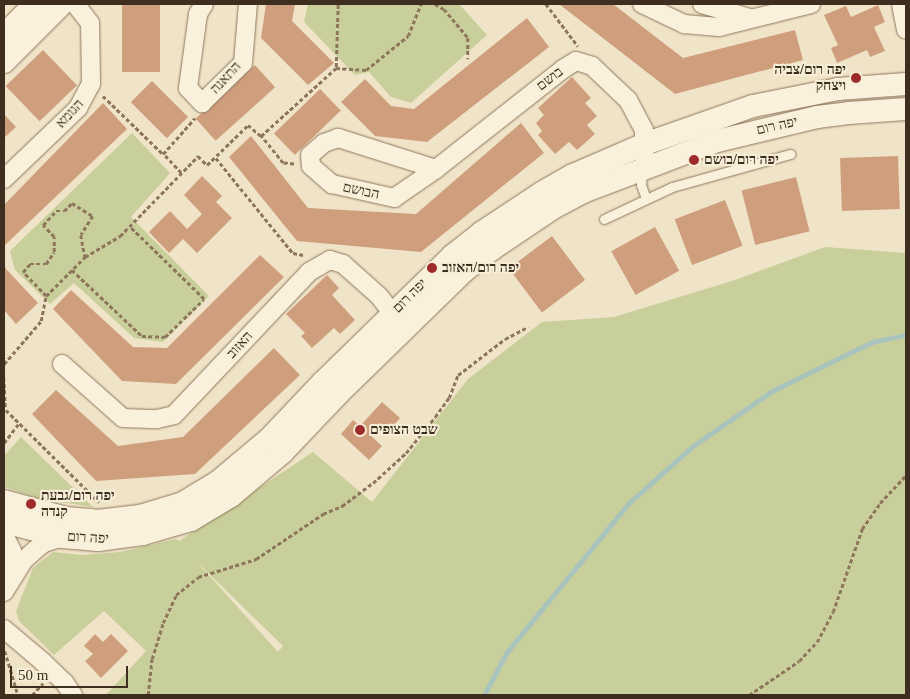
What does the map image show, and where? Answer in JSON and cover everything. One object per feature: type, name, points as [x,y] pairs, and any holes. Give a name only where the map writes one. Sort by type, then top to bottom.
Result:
[{"type":"street","points":[[4,35],[35,4]]},
{"type":"street","points":[[4,62],[62,4]]},
{"type":"street","name":"הגומא","points":[[4,178],[78,108],[91,84],[90,23],[75,4]]},
{"type":"street","name":"התאנה","points":[[204,4],[198,14],[188,88],[202,103],[243,63],[248,4]]},
{"type":"street","points":[[642,4],[684,24],[719,27],[812,4]]},
{"type":"street","points":[[702,4],[750,18]]},
{"type":"street","points":[[900,4],[906,30]]},
{"type":"street","name":"בושם","points":[[436,169],[563,69],[576,61],[592,66],[628,100],[644,130],[645,144]]},
{"type":"street","name":"יפה רום","points":[[4,522],[64,537],[98,540],[143,534],[182,523],[214,508],[283,452],[396,324],[452,256],[511,212],[573,175],[645,144],[753,106],[838,89],[906,84]]},
{"type":"street","name":"יפה רום","points":[[4,501],[66,518],[98,521],[117,520],[160,511],[183,503],[219,481],[270,438],[396,324],[514,234],[553,208],[583,192],[717,140],[776,126],[848,113],[906,109]]},
{"type":"street","points":[[311,166],[310,155],[324,143],[338,138],[436,169]]},
{"type":"street","points":[[642,168],[645,144]]},
{"type":"street","name":"הבושם","points":[[311,166],[332,184],[394,198],[436,169]]},
{"type":"street","points":[[330,260],[343,264],[379,296],[396,324]]},
{"type":"street","name":"האזוב","points":[[62,364],[123,418],[157,419],[174,414],[309,272],[330,260]]},
{"type":"street","points":[[4,535],[12,551],[14,575]]},
{"type":"street","points":[[4,592],[24,560],[44,543],[64,537]]},
{"type":"street","points":[[4,630],[43,662],[64,682],[73,695]]},
{"type":"lane","points":[[604,219],[672,187],[790,154]]},
{"type":"lane","points":[[642,168],[641,185],[646,198]]},
{"type":"path","points":[[336,68],[338,4]]},
{"type":"path","points":[[261,136],[336,68],[366,70],[408,36],[422,4]]},
{"type":"path","points":[[435,4],[444,9],[468,38],[468,59]]},
{"type":"path","points":[[91,84],[181,173]]},
{"type":"path","points":[[163,154],[193,121],[202,103]]},
{"type":"path","points":[[4,364],[41,321],[46,296],[84,257],[120,236],[130,227],[198,156],[208,165],[248,125],[261,136],[283,163],[311,166]]},
{"type":"path","points":[[216,157],[293,253],[330,260]]},
{"type":"path","points":[[46,296],[23,272],[30,264],[46,264],[54,252],[54,238],[42,226],[56,211],[64,211],[72,203],[92,216],[81,236],[84,257]]},
{"type":"path","points":[[72,270],[142,336],[165,337],[204,299],[130,227]]},
{"type":"path","points":[[148,695],[152,660],[163,624],[176,595],[198,577],[256,559],[323,514],[342,506],[373,483],[406,453],[435,417],[449,398],[458,375],[506,339],[528,328]]},
{"type":"path","points":[[4,377],[6,410],[117,520]]},
{"type":"path","points":[[4,443],[19,423]]},
{"type":"path","points":[[749,695],[799,661],[817,642],[834,612],[862,529],[880,503],[906,475]]},
{"type":"path","points":[[4,647],[18,695]]},
{"type":"green space","points":[[308,4],[459,4],[487,35],[411,103],[391,97],[369,72],[355,75],[304,22]]},
{"type":"green space","points":[[132,133],[170,173],[131,217],[209,296],[163,342],[134,338],[74,283],[50,304],[15,270],[10,251]]},
{"type":"green space","points":[[825,247],[906,253],[906,695],[106,695],[146,651],[104,611],[54,655],[19,621],[16,611],[33,568],[53,552],[83,555],[120,552],[176,539],[179,541],[313,452],[372,502],[468,379],[542,322],[614,317],[735,280]],"holes":[[[197,562],[283,646],[278,652]]]},
{"type":"green space","points":[[21,437],[93,507],[41,499],[4,487],[4,456]]},
{"type":"building","points":[[122,4],[160,4],[160,72],[122,72]]},
{"type":"building","points":[[266,4],[295,4],[292,21],[334,63],[308,85],[261,38]]},
{"type":"building","points":[[559,4],[613,4],[683,58],[795,30],[803,60],[675,94]]},
{"type":"building","points":[[878,5],[885,22],[874,27],[885,51],[870,57],[867,50],[837,63],[831,48],[838,45],[824,15],[846,6],[851,17]]},
{"type":"building","points":[[527,18],[549,47],[427,142],[375,136],[341,102],[365,79],[391,106],[414,109]]},
{"type":"building","points":[[43,50],[77,85],[40,121],[6,86]]},
{"type":"building","points":[[255,65],[275,87],[216,141],[196,119]]},
{"type":"building","points":[[572,77],[591,98],[585,103],[597,116],[587,125],[595,134],[577,150],[569,142],[555,154],[538,135],[542,131],[536,123],[544,115],[538,108]]},
{"type":"building","points":[[152,81],[188,117],[167,138],[131,102]]},
{"type":"building","points":[[320,89],[341,111],[295,155],[274,133]]},
{"type":"building","points":[[103,103],[127,129],[4,246],[4,205]]},
{"type":"building","points":[[4,114],[16,127],[4,138]]},
{"type":"building","points":[[521,123],[544,153],[421,252],[297,241],[229,157],[251,136],[308,208],[416,214]]},
{"type":"building","points":[[898,156],[900,209],[842,211],[840,158]]},
{"type":"building","points":[[202,176],[222,196],[216,202],[232,218],[197,253],[183,239],[169,253],[149,232],[170,211],[187,229],[202,214],[184,195]]},
{"type":"building","points":[[796,177],[810,231],[755,245],[742,191]]},
{"type":"building","points":[[725,200],[743,246],[692,265],[675,219]]},
{"type":"building","points":[[655,227],[679,271],[636,295],[611,251]]},
{"type":"building","points":[[552,236],[585,280],[542,312],[509,268]]},
{"type":"building","points":[[260,255],[284,277],[176,384],[122,381],[53,309],[71,290],[133,347],[167,348]]},
{"type":"building","points":[[4,263],[6,269],[38,303],[16,324],[4,310]]},
{"type":"building","points":[[327,275],[339,288],[332,295],[355,320],[340,334],[334,328],[312,348],[301,336],[305,333],[286,314]]},
{"type":"building","points":[[274,348],[300,375],[195,474],[96,481],[32,414],[56,390],[118,446],[183,437]]},
{"type":"building","name":"שבט הצופים","points":[[382,402],[400,418],[387,434],[378,426],[370,435],[382,446],[369,460],[341,434],[353,420],[360,426]]},
{"type":"building","points":[[95,634],[103,642],[111,634],[128,651],[101,678],[85,661],[93,654],[84,646]]},
{"type":"waterway","points":[[484,695],[507,652],[628,504],[693,446],[772,391],[872,342],[906,335]]},
{"type":"place","name":"יפה רום/צביה ויצחק","points":[[856,78]]},
{"type":"place","name":"יפה רום/בושם","points":[[694,160]]},
{"type":"place","name":"יפה רום/האזוב","points":[[432,268]]},
{"type":"place","name":"שבט הצופים","points":[[360,430]]},
{"type":"place","name":"יפה רום/גבעת קנדה","points":[[31,504]]}]
